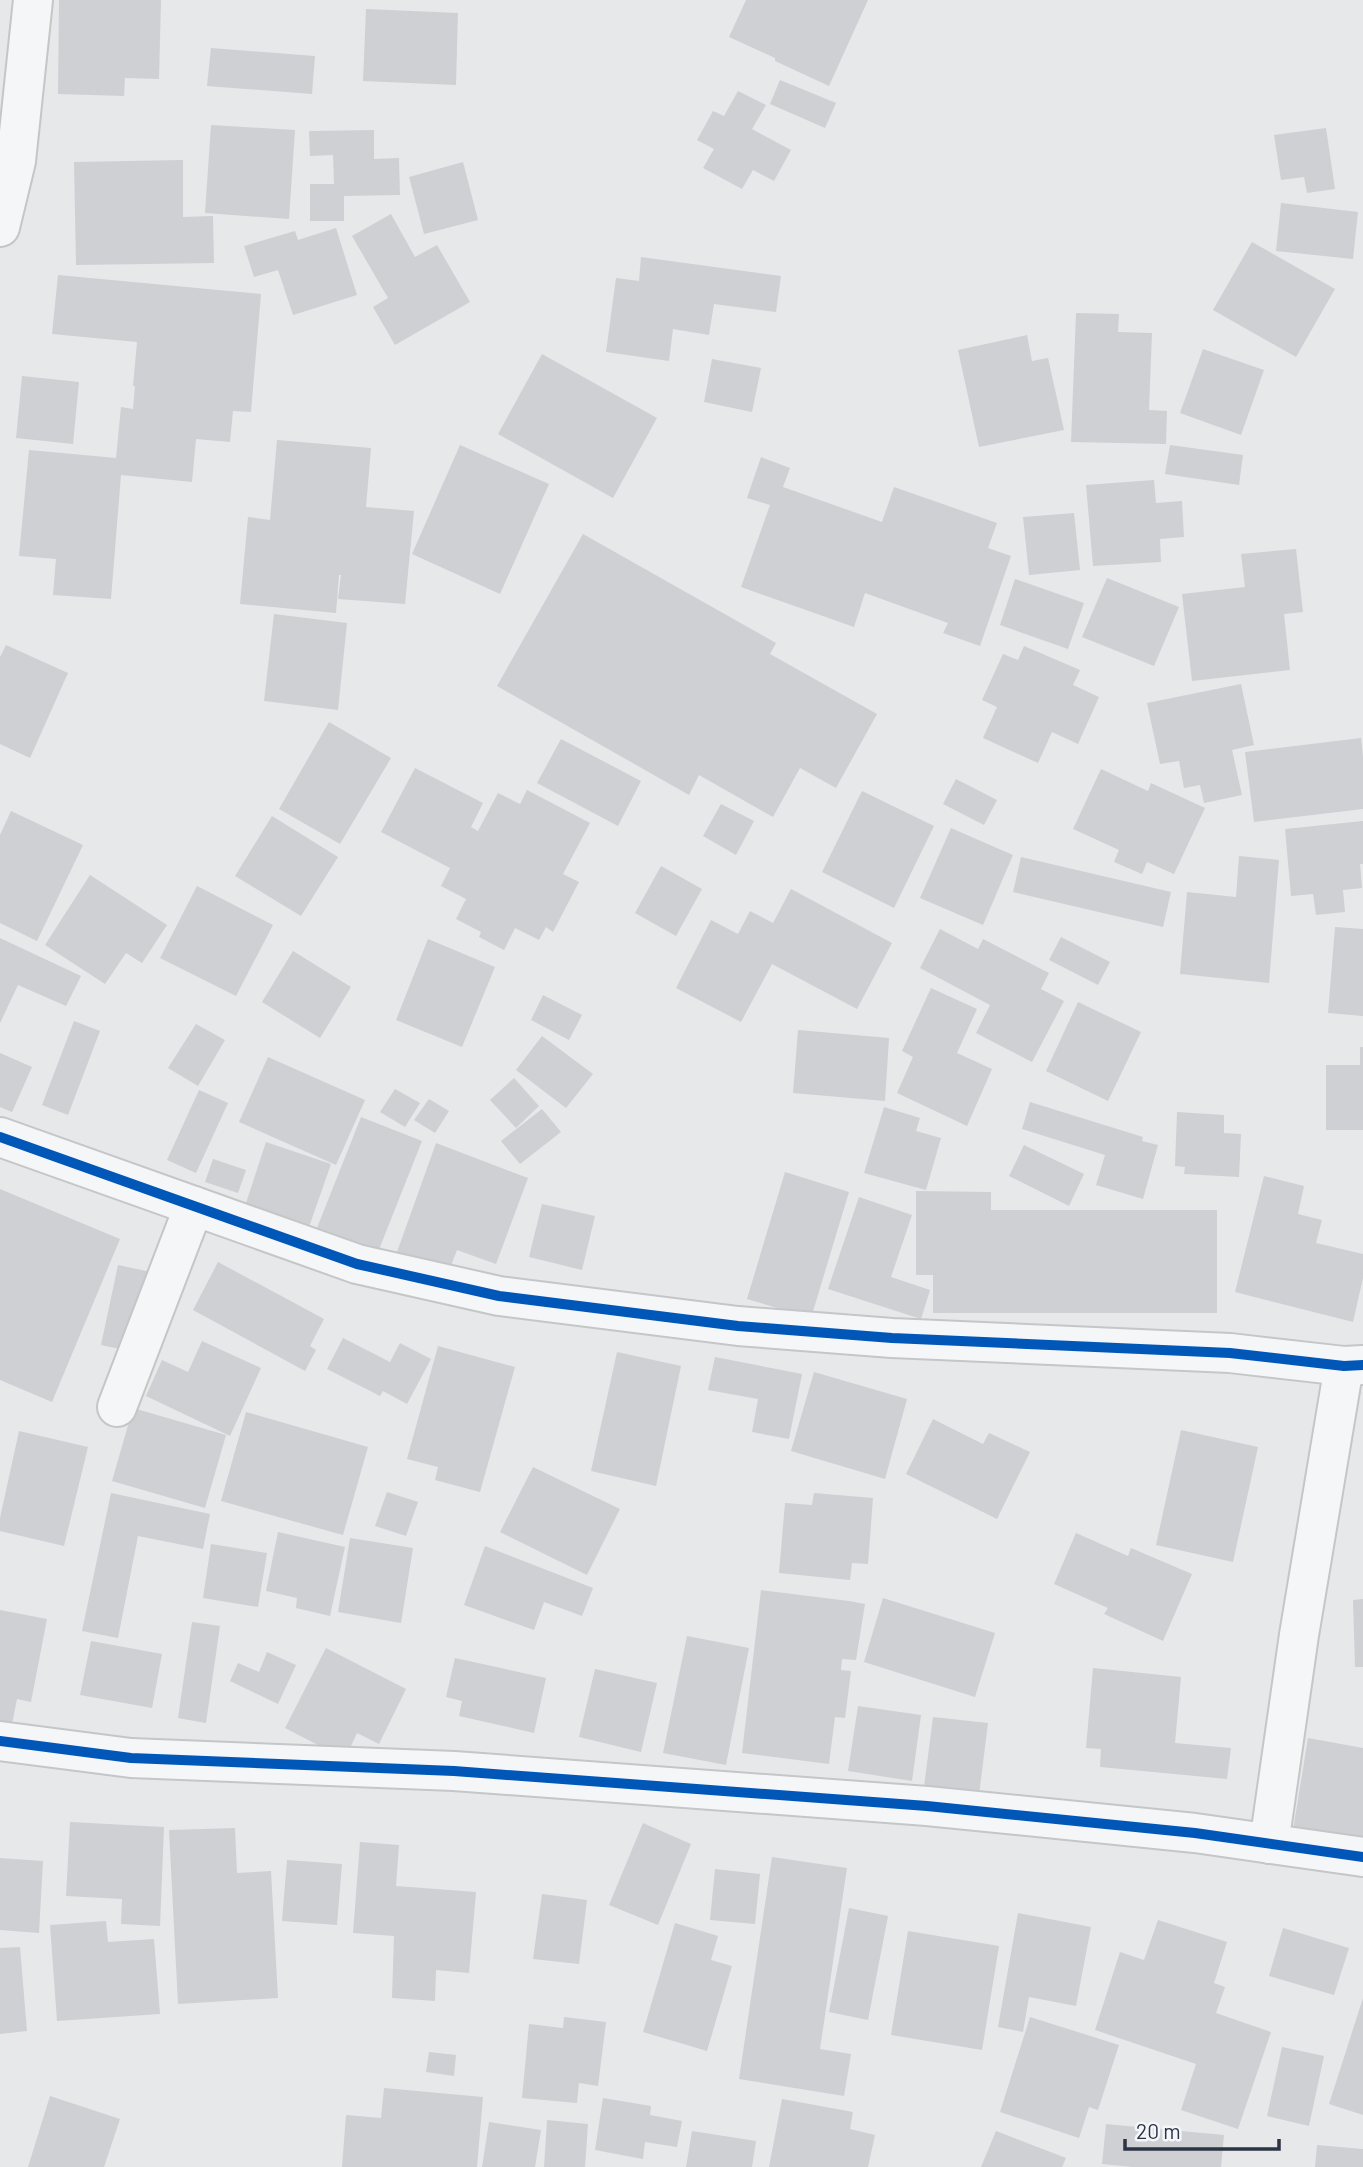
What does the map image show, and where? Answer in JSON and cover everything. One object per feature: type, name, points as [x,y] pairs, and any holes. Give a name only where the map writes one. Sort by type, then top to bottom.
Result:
[{"type":"street","points":[[0,227],[16,161],[33,0]]},
{"type":"street","points":[[0,1137],[357,1264],[499,1296],[738,1326],[892,1338],[1230,1353],[1353,1365],[1299,1636],[1269,1844]]},
{"type":"street","points":[[117,1408],[194,1206]]},
{"type":"street","points":[[0,1741],[131,1758],[454,1771],[927,1806],[1195,1833],[1363,1857]]},
{"type":"building","points":[[59,0],[161,0],[159,79],[125,78],[124,96],[58,94]]},
{"type":"building","points":[[746,0],[868,0],[829,86],[729,37]]},
{"type":"building","points":[[366,9],[458,13],[456,85],[363,81]]},
{"type":"building","points":[[211,48],[315,56],[312,94],[207,86]]},
{"type":"building","points":[[780,80],[836,103],[825,128],[770,104]]},
{"type":"building","points":[[738,91],[766,105],[752,129],[791,150],[774,181],[753,170],[742,189],[703,168],[714,149],[697,140],[713,111],[724,116]]},
{"type":"building","points":[[211,125],[295,130],[289,219],[205,213]]},
{"type":"building","points":[[1326,128],[1335,189],[1307,193],[1304,177],[1281,180],[1274,135]]},
{"type":"building","points":[[374,130],[374,159],[399,158],[400,195],[344,196],[344,221],[310,221],[310,184],[334,184],[333,155],[310,156],[309,131]]},
{"type":"building","points":[[183,160],[183,217],[213,216],[214,263],[76,265],[74,162]]},
{"type":"building","points":[[463,162],[478,220],[424,234],[409,177]]},
{"type":"building","points":[[1281,203],[1358,212],[1353,259],[1276,251]]},
{"type":"building","points":[[391,214],[415,257],[437,245],[470,302],[395,345],[373,307],[388,298],[352,236]]},
{"type":"building","points":[[336,228],[357,295],[293,315],[278,270],[254,277],[244,246],[295,231],[298,240]]},
{"type":"building","points":[[1252,242],[1335,289],[1296,357],[1213,310]]},
{"type":"building","points":[[641,257],[781,276],[776,312],[714,304],[709,335],[673,329],[669,361],[606,352],[616,278],[639,281]]},
{"type":"building","points":[[58,275],[261,294],[251,412],[233,411],[230,442],[196,439],[192,482],[121,475],[111,599],[53,595],[56,559],[19,556],[29,450],[116,458],[121,407],[133,409],[137,342],[52,334]]},
{"type":"building","points":[[1076,313],[1119,314],[1118,332],[1152,333],[1149,410],[1167,411],[1166,444],[1071,442]]},
{"type":"building","points":[[1027,335],[1032,361],[1048,358],[1064,430],[979,447],[958,350]]},
{"type":"building","points":[[1203,349],[1264,370],[1241,435],[1180,413]]},
{"type":"building","points":[[542,354],[657,418],[613,498],[498,434]]},
{"type":"building","points":[[712,359],[761,368],[752,412],[704,402]]},
{"type":"building","points":[[22,376],[79,382],[73,444],[16,438]]},
{"type":"building","points":[[277,440],[371,448],[366,507],[414,511],[405,604],[338,599],[339,575],[336,613],[240,604],[248,517],[270,520]]},
{"type":"building","points":[[460,445],[549,484],[500,594],[412,554]]},
{"type":"building","points":[[1170,445],[1243,455],[1239,485],[1165,474]]},
{"type":"building","points":[[761,457],[790,468],[783,487],[882,522],[894,487],[997,523],[988,548],[1011,556],[980,646],[943,633],[948,623],[865,593],[854,627],[741,587],[770,505],[747,498]]},
{"type":"building","points":[[1154,480],[1156,503],[1182,501],[1184,537],[1160,539],[1161,562],[1093,566],[1086,485]]},
{"type":"building","points":[[1074,513],[1080,570],[1029,575],[1023,517]]},
{"type":"building","points":[[583,534],[776,643],[770,654],[877,714],[836,788],[800,768],[773,817],[699,775],[689,795],[497,686]]},
{"type":"building","points":[[1296,549],[1303,612],[1284,614],[1290,670],[1192,681],[1182,594],[1245,587],[1241,554]]},
{"type":"building","points":[[1107,578],[1179,607],[1154,666],[1082,637]]},
{"type":"building","points":[[1015,579],[1084,603],[1068,649],[1000,625]]},
{"type":"building","points":[[274,614],[347,623],[338,710],[264,701]]},
{"type":"building","points":[[6,645],[68,673],[30,758],[0,744],[0,657]]},
{"type":"building","points":[[1024,646],[1080,670],[1073,685],[1099,697],[1078,744],[1052,732],[1038,763],[983,738],[997,707],[982,700],[1003,654],[1018,660]]},
{"type":"building","points":[[1241,684],[1254,745],[1232,750],[1242,795],[1204,803],[1200,785],[1184,788],[1179,761],[1160,764],[1147,703]]},
{"type":"building","points":[[329,722],[391,758],[340,844],[279,809]]},
{"type":"building","points":[[1361,738],[1363,809],[1254,822],[1245,752]]},
{"type":"building","points":[[561,739],[641,781],[618,826],[537,783]]},
{"type":"building","points":[[415,768],[483,803],[471,827],[478,831],[498,793],[520,804],[527,790],[590,823],[563,874],[579,882],[553,932],[546,927],[539,940],[515,928],[504,950],[479,937],[481,932],[456,919],[466,899],[441,886],[450,868],[381,832]]},
{"type":"building","points":[[1101,769],[1148,791],[1151,783],[1205,808],[1174,874],[1147,862],[1142,874],[1114,862],[1119,850],[1073,829]]},
{"type":"building","points":[[956,779],[997,800],[984,825],[943,804]]},
{"type":"building","points":[[862,791],[934,826],[894,908],[822,872]]},
{"type":"building","points":[[721,804],[754,821],[736,855],[703,836]]},
{"type":"building","points":[[11,811],[83,845],[37,941],[0,923],[0,835]]},
{"type":"building","points":[[272,816],[338,857],[301,916],[235,876]]},
{"type":"building","points":[[1363,821],[1363,864],[1360,864],[1362,888],[1343,890],[1345,912],[1316,915],[1313,894],[1291,896],[1285,829]]},
{"type":"building","points":[[951,828],[1013,855],[983,925],[920,898]]},
{"type":"building","points":[[1239,856],[1279,860],[1269,983],[1180,974],[1187,892],[1236,897]]},
{"type":"building","points":[[1021,857],[1171,892],[1163,927],[1013,892]]},
{"type":"building","points":[[661,866],[702,889],[676,936],[635,913]]},
{"type":"building","points":[[90,875],[167,925],[142,963],[126,953],[105,984],[45,945]]},
{"type":"building","points":[[197,886],[273,925],[236,996],[160,958]]},
{"type":"building","points":[[791,889],[892,943],[857,1009],[772,964],[741,1022],[676,988],[711,920],[738,934],[750,911],[773,923]]},
{"type":"building","points":[[1335,927],[1363,929],[1363,1016],[1328,1013]]},
{"type":"building","points":[[940,929],[978,949],[983,939],[1049,973],[1041,989],[1064,1001],[1032,1062],[976,1033],[990,1005],[920,968]]},
{"type":"building","points":[[1061,937],[1110,962],[1098,985],[1049,960]]},
{"type":"building","points":[[0,938],[81,976],[66,1006],[18,985],[0,1023]]},
{"type":"building","points":[[428,939],[495,967],[462,1047],[396,1020]]},
{"type":"building","points":[[293,951],[351,987],[320,1038],[262,1002]]},
{"type":"building","points":[[931,988],[977,1009],[957,1053],[992,1069],[967,1126],[897,1093],[913,1057],[902,1051]]},
{"type":"building","points":[[543,995],[582,1015],[569,1040],[531,1020]]},
{"type":"building","points":[[1078,1002],[1141,1032],[1108,1101],[1046,1071]]},
{"type":"building","points":[[74,1021],[100,1031],[68,1115],[42,1105]]},
{"type":"building","points":[[196,1024],[225,1040],[198,1086],[168,1068]]},
{"type":"building","points":[[798,1030],[889,1038],[885,1101],[793,1093]]},
{"type":"building","points":[[542,1036],[593,1074],[566,1108],[516,1070]]},
{"type":"building","points":[[1360,1047],[1363,1047],[1363,1130],[1326,1130],[1326,1065],[1360,1065]]},
{"type":"building","points":[[0,1053],[32,1067],[12,1112],[0,1107]]},
{"type":"building","points":[[268,1057],[365,1100],[336,1165],[239,1122]]},
{"type":"building","points":[[514,1078],[539,1106],[516,1128],[490,1100]]},
{"type":"building","points":[[395,1089],[420,1103],[405,1127],[380,1112]]},
{"type":"building","points":[[199,1090],[228,1103],[196,1173],[167,1160]]},
{"type":"building","points":[[429,1099],[449,1111],[435,1133],[414,1120]]},
{"type":"building","points":[[1030,1102],[1143,1137],[1142,1141],[1158,1145],[1143,1199],[1096,1185],[1105,1155],[1022,1129]]},
{"type":"building","points":[[884,1107],[920,1118],[916,1131],[941,1138],[926,1190],[864,1173]]},
{"type":"building","points":[[542,1109],[561,1132],[520,1164],[501,1141]]},
{"type":"building","points":[[1177,1112],[1224,1115],[1224,1133],[1241,1134],[1239,1177],[1184,1174],[1185,1167],[1175,1166]]},
{"type":"building","points":[[361,1117],[422,1141],[376,1257],[315,1233]]},
{"type":"building","points":[[266,1142],[331,1164],[309,1227],[245,1206]]},
{"type":"building","points":[[436,1143],[528,1178],[496,1264],[457,1250],[449,1271],[397,1252]]},
{"type":"building","points":[[1024,1145],[1084,1174],[1069,1206],[1009,1176]]},
{"type":"building","points":[[213,1159],[246,1170],[238,1193],[205,1182]]},
{"type":"building","points":[[785,1172],[849,1192],[811,1318],[747,1299]]},
{"type":"building","points":[[1264,1176],[1304,1186],[1298,1214],[1322,1220],[1316,1243],[1363,1254],[1363,1278],[1353,1322],[1235,1292]]},
{"type":"building","points":[[0,1189],[120,1239],[52,1402],[0,1380]]},
{"type":"building","points":[[916,1191],[991,1192],[991,1210],[1217,1210],[1217,1313],[933,1313],[933,1275],[916,1275]]},
{"type":"building","points":[[859,1197],[912,1215],[891,1277],[930,1290],[921,1319],[828,1289]]},
{"type":"building","points":[[542,1204],[595,1216],[582,1270],[529,1257]]},
{"type":"building","points":[[218,1262],[324,1319],[310,1346],[316,1350],[305,1371],[193,1310]]},
{"type":"building","points":[[118,1265],[151,1272],[134,1352],[101,1345]]},
{"type":"building","points":[[343,1338],[390,1362],[400,1343],[431,1359],[407,1404],[383,1391],[380,1396],[327,1369]]},
{"type":"building","points":[[202,1341],[261,1368],[230,1436],[146,1396],[162,1360],[188,1372]]},
{"type":"building","points":[[438,1346],[515,1367],[480,1492],[435,1480],[438,1467],[407,1459]]},
{"type":"building","points":[[617,1352],[681,1366],[656,1486],[591,1471]]},
{"type":"building","points":[[715,1357],[802,1374],[789,1439],[752,1432],[758,1399],[708,1390]]},
{"type":"building","points":[[814,1372],[907,1399],[885,1479],[791,1451]]},
{"type":"building","points":[[133,1408],[226,1435],[205,1508],[112,1481]]},
{"type":"building","points":[[246,1412],[368,1447],[343,1535],[221,1501]]},
{"type":"building","points":[[933,1419],[983,1444],[989,1433],[1030,1452],[997,1519],[906,1474]]},
{"type":"building","points":[[1181,1430],[1258,1447],[1233,1562],[1156,1545]]},
{"type":"building","points":[[19,1431],[88,1447],[64,1546],[0,1531],[0,1518]]},
{"type":"building","points":[[533,1467],[620,1509],[587,1575],[500,1532]]},
{"type":"building","points":[[387,1492],[418,1502],[406,1536],[375,1526]]},
{"type":"building","points":[[111,1493],[210,1514],[203,1549],[138,1536],[118,1638],[82,1631]]},
{"type":"building","points":[[814,1493],[873,1498],[868,1564],[852,1563],[850,1580],[779,1573],[785,1503],[812,1505]]},
{"type":"building","points":[[278,1532],[345,1547],[330,1616],[296,1608],[297,1598],[266,1591]]},
{"type":"building","points":[[1076,1533],[1128,1556],[1131,1548],[1192,1574],[1163,1641],[1104,1614],[1108,1608],[1054,1584]]},
{"type":"building","points":[[350,1538],[413,1548],[401,1623],[338,1612]]},
{"type":"building","points":[[211,1544],[267,1553],[258,1607],[203,1598]]},
{"type":"building","points":[[485,1546],[593,1588],[582,1616],[544,1602],[534,1630],[464,1605]]},
{"type":"building","points":[[761,1590],[865,1604],[856,1660],[842,1659],[841,1670],[851,1671],[845,1718],[835,1717],[829,1764],[742,1753]]},
{"type":"building","points":[[883,1598],[995,1633],[975,1697],[864,1662]]},
{"type":"building","points":[[1363,1599],[1363,1667],[1355,1667],[1353,1600]]},
{"type":"building","points":[[0,1610],[47,1619],[31,1702],[17,1699],[12,1724],[0,1721]]},
{"type":"building","points":[[192,1622],[220,1626],[206,1723],[178,1718]]},
{"type":"building","points":[[687,1636],[749,1648],[726,1765],[663,1753]]},
{"type":"building","points":[[91,1641],[162,1654],[152,1708],[80,1695]]},
{"type":"building","points":[[326,1648],[406,1689],[379,1744],[357,1733],[345,1759],[285,1728]]},
{"type":"building","points":[[267,1652],[296,1665],[278,1704],[230,1681],[238,1663],[259,1672]]},
{"type":"building","points":[[455,1658],[546,1678],[534,1733],[459,1716],[462,1701],[446,1697]]},
{"type":"building","points":[[1093,1668],[1181,1677],[1175,1743],[1231,1748],[1227,1779],[1100,1767],[1101,1749],[1086,1748]]},
{"type":"building","points":[[595,1669],[657,1683],[641,1752],[579,1737]]},
{"type":"building","points":[[858,1706],[921,1715],[912,1781],[848,1771]]},
{"type":"building","points":[[933,1717],[988,1723],[979,1795],[924,1787]]},
{"type":"building","points":[[1308,1738],[1363,1748],[1363,1842],[1293,1830]]},
{"type":"building","points":[[70,1822],[164,1827],[160,1926],[121,1924],[122,1899],[66,1896]]},
{"type":"building","points":[[643,1823],[691,1844],[658,1925],[609,1905]]},
{"type":"building","points":[[235,1828],[237,1873],[271,1871],[278,1998],[178,2004],[169,1830]]},
{"type":"building","points":[[360,1842],[399,1845],[396,1886],[476,1892],[469,1973],[436,1970],[435,2001],[392,1998],[394,1936],[353,1933]]},
{"type":"building","points":[[772,1857],[847,1868],[820,2049],[851,2054],[844,2096],[739,2079]]},
{"type":"building","points":[[0,1858],[43,1861],[39,1933],[0,1930]]},
{"type":"building","points":[[287,1860],[342,1864],[337,1925],[282,1921]]},
{"type":"building","points":[[715,1869],[760,1874],[755,1924],[710,1920]]},
{"type":"building","points":[[542,1894],[587,1900],[579,1964],[533,1959]]},
{"type":"building","points":[[849,1908],[888,1916],[868,2020],[829,2012]]},
{"type":"building","points":[[1018,1913],[1091,1927],[1076,2006],[1029,1997],[1023,2032],[998,2027]]},
{"type":"building","points":[[1158,1920],[1227,1942],[1214,1983],[1225,1987],[1216,2013],[1271,2032],[1238,2129],[1181,2110],[1196,2064],[1095,2030],[1120,1952],[1144,1960]]},
{"type":"building","points":[[106,1921],[108,1942],[154,1939],[160,2014],[57,2021],[50,1925]]},
{"type":"building","points":[[675,1923],[718,1936],[711,1960],[732,1966],[707,2051],[643,2032]]},
{"type":"building","points":[[1283,1928],[1349,1948],[1334,1995],[1269,1976]]},
{"type":"building","points":[[908,1931],[999,1946],[982,2050],[891,2035]]},
{"type":"building","points":[[20,1947],[27,2031],[0,2034],[0,1948]]},
{"type":"building","points":[[1363,1998],[1363,2115],[1329,2104]]},
{"type":"building","points":[[564,2017],[606,2022],[598,2086],[579,2083],[577,2103],[522,2098],[529,2024],[563,2028]]},
{"type":"building","points":[[1030,2017],[1119,2045],[1098,2110],[1089,2107],[1079,2138],[1000,2112]]},
{"type":"building","points":[[1282,2047],[1324,2056],[1309,2126],[1267,2116]]},
{"type":"building","points":[[429,2052],[456,2055],[454,2076],[426,2072]]},
{"type":"building","points":[[384,2088],[483,2097],[477,2167],[342,2167],[346,2115],[381,2118]]},
{"type":"building","points":[[50,2096],[120,2119],[104,2167],[28,2167]]},
{"type":"building","points":[[603,2098],[651,2106],[650,2115],[682,2121],[677,2147],[645,2142],[643,2159],[595,2150]]},
{"type":"building","points":[[782,2099],[853,2112],[850,2129],[875,2135],[868,2167],[769,2167]]},
{"type":"building","points":[[547,2120],[588,2124],[585,2167],[544,2167]]},
{"type":"building","points":[[489,2122],[541,2130],[535,2167],[482,2167]]},
{"type":"building","points":[[1106,2124],[1224,2135],[1221,2167],[1133,2167],[1102,2164]]},
{"type":"building","points":[[692,2131],[756,2141],[752,2167],[686,2167]]},
{"type":"building","points":[[996,2131],[1066,2158],[1062,2167],[981,2167]]},
{"type":"building","points":[[1317,2145],[1363,2149],[1363,2167],[1315,2167]]},
{"type":"cycle path","points":[[0,1137],[357,1264],[499,1296],[738,1326],[892,1338],[1230,1353],[1344,1366],[1363,1365]]},
{"type":"cycle path","points":[[0,1741],[131,1758],[454,1771],[927,1806],[1195,1833],[1363,1857]]}]
